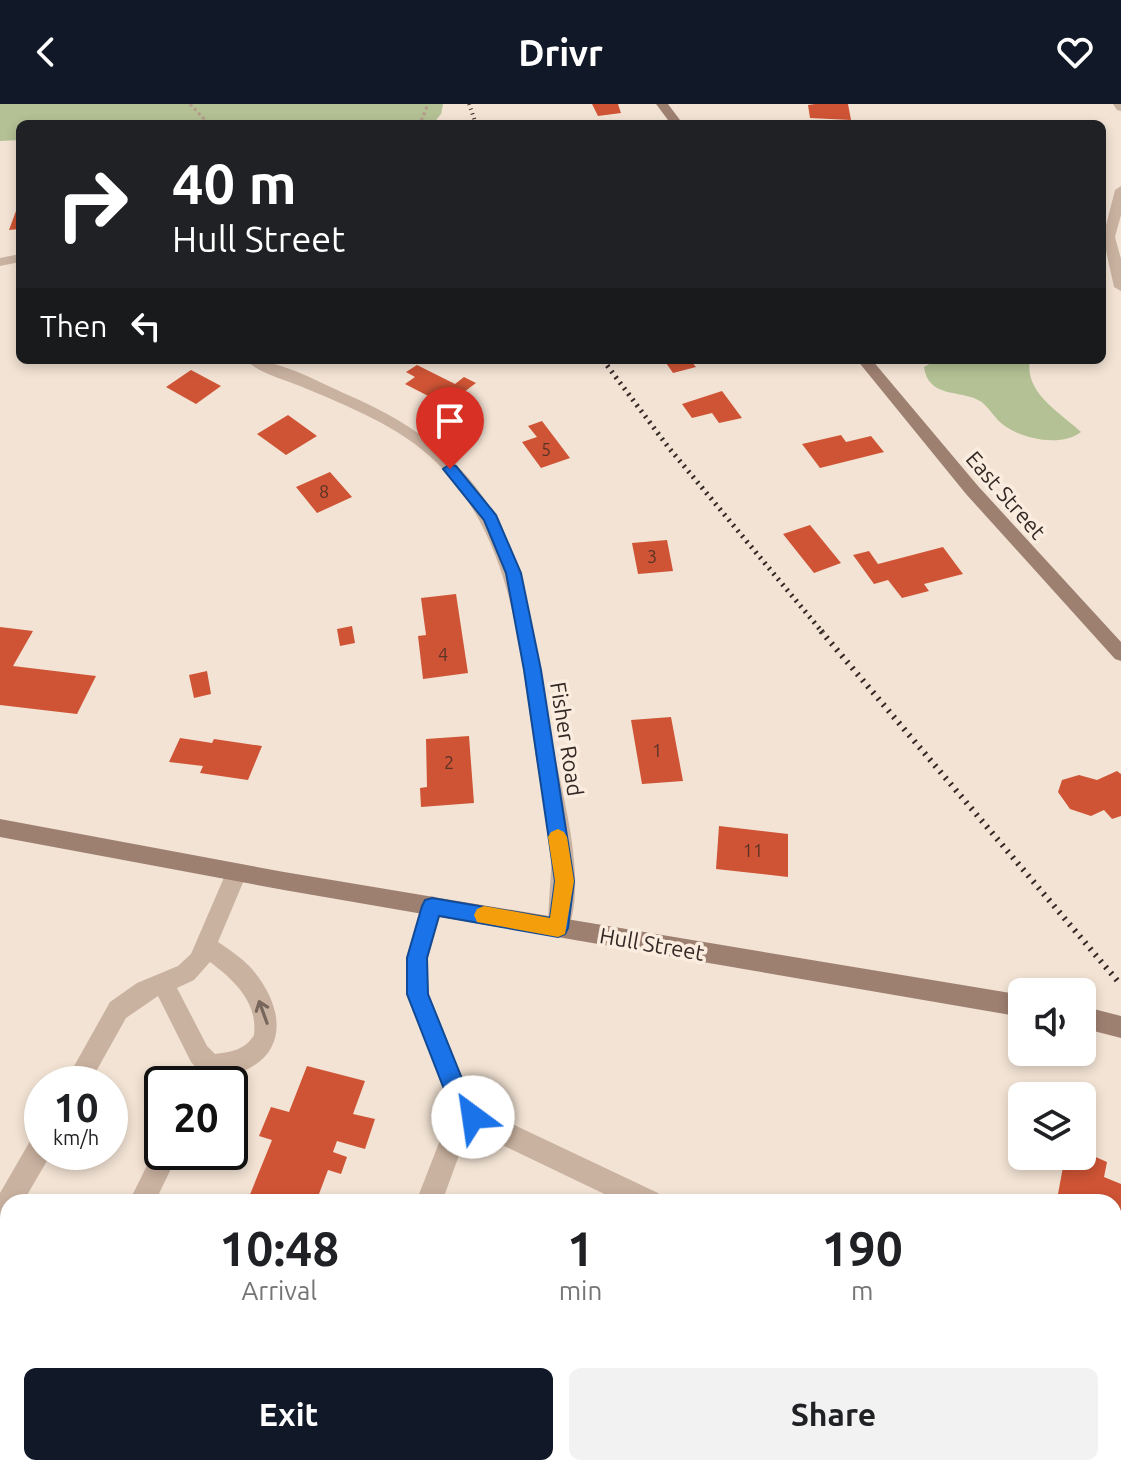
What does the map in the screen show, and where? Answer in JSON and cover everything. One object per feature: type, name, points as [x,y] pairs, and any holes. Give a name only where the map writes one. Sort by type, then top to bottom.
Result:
[{"type":"main road","name":"East Street","points":[[867,364],[972,490],[1121,654]]},
{"type":"main road","name":"Hull Street","points":[[0,828],[236,873],[1008,1004]]},
{"type":"main road","points":[[1096,1021],[1121,1027]]},
{"type":"street","points":[[1121,190],[1109,237],[1121,287]]},
{"type":"street","name":"Fisher Road","points":[[263,364],[354,402],[404,430],[450,469],[490,518],[513,573],[533,670],[564,881],[558,928]]},
{"type":"street","points":[[86,1066],[118,1010],[128,1001],[193,968],[207,946],[236,873]]},
{"type":"street","points":[[432,906],[417,958],[417,994],[459,1099],[473,1117],[632,1194]]},
{"type":"street","points":[[207,946],[245,977],[265,1013],[269,1028],[267,1038],[258,1051],[228,1066]]},
{"type":"street","points":[[163,983],[204,1066]]},
{"type":"street","points":[[432,1194],[453,1139],[473,1117]]},
{"type":"street","points":[[14,1194],[28,1170]]},
{"type":"street","points":[[146,1194],[158,1170]]},
{"type":"path","points":[[190,104],[205,120]]},
{"type":"green space","points":[[0,104],[443,104],[436,120],[16,120],[16,140],[0,141]]},
{"type":"green space","points":[[929,364],[1030,364],[1032,382],[1038,392],[1081,432],[1062,440],[1017,433],[1000,422],[981,402],[932,384],[924,367]]},
{"type":"building","points":[[592,104],[618,104],[621,113],[598,116]]},
{"type":"building","points":[[848,104],[851,120],[810,118],[808,105]]},
{"type":"building","points":[[16,211],[16,229],[9,230]]},
{"type":"building","points":[[667,364],[693,364],[696,367],[673,373]]},
{"type":"building","points":[[417,365],[455,384],[464,377],[476,383],[452,401],[440,395],[434,399],[405,384],[415,377],[406,372]]},
{"type":"building","points":[[191,370],[221,386],[196,404],[166,387]]},
{"type":"building","points":[[722,391],[742,418],[719,423],[712,413],[692,418],[682,404]]},
{"type":"building","points":[[288,415],[317,436],[286,455],[257,434]]},
{"type":"building","points":[[542,421],[570,458],[541,468],[522,442],[537,437],[528,426]]},
{"type":"building","points":[[841,435],[846,442],[871,436],[884,452],[820,468],[802,444]]},
{"type":"building","points":[[330,472],[352,497],[317,513],[296,487]]},
{"type":"building","points":[[810,525],[841,563],[814,573],[783,534]]},
{"type":"building","points":[[667,540],[673,571],[638,574],[632,543]]},
{"type":"building","points":[[943,547],[963,574],[924,584],[929,591],[902,598],[888,580],[874,584],[853,555],[869,551],[878,564]]},
{"type":"building","points":[[456,594],[468,673],[423,679],[418,636],[426,635],[421,598]]},
{"type":"building","points":[[352,626],[355,643],[340,646],[337,629]]},
{"type":"building","points":[[0,627],[33,631],[13,666],[96,676],[77,714],[0,705]]},
{"type":"building","points":[[207,671],[211,694],[194,698],[189,675]]},
{"type":"building","points":[[671,717],[683,781],[642,784],[631,720]]},
{"type":"building","points":[[469,736],[474,803],[421,807],[420,788],[427,787],[426,739]]},
{"type":"building","points":[[180,738],[262,746],[248,780],[200,773],[203,766],[169,762]]},
{"type":"building","points":[[1117,771],[1121,774],[1121,816],[1112,819],[1104,810],[1091,816],[1070,809],[1058,792],[1062,780],[1079,775],[1097,780]]},
{"type":"building","points":[[719,826],[788,834],[788,877],[716,869]]},
{"type":"building","points":[[307,1066],[365,1081],[353,1114],[375,1119],[365,1149],[337,1141],[333,1152],[347,1157],[341,1174],[328,1170],[319,1194],[250,1194],[272,1140],[259,1136],[271,1107],[289,1112]]},
{"type":"building","points":[[1096,1157],[1107,1162],[1104,1177],[1121,1184],[1121,1194],[1058,1194],[1062,1170],[1096,1170]]},
{"type":"railway","points":[[469,104],[475,120]]},
{"type":"railway","points":[[606,364],[669,448],[823,633]]},
{"type":"railway","points":[[821,631],[1121,985]]},
{"type":"slow traffic","points":[[484,915],[558,928],[564,893],[558,837]]},
{"type":"route","points":[[450,469],[490,518],[502,540],[513,573],[533,670],[564,881],[558,928],[432,906],[417,958],[417,994],[459,1099],[473,1117]]}]
